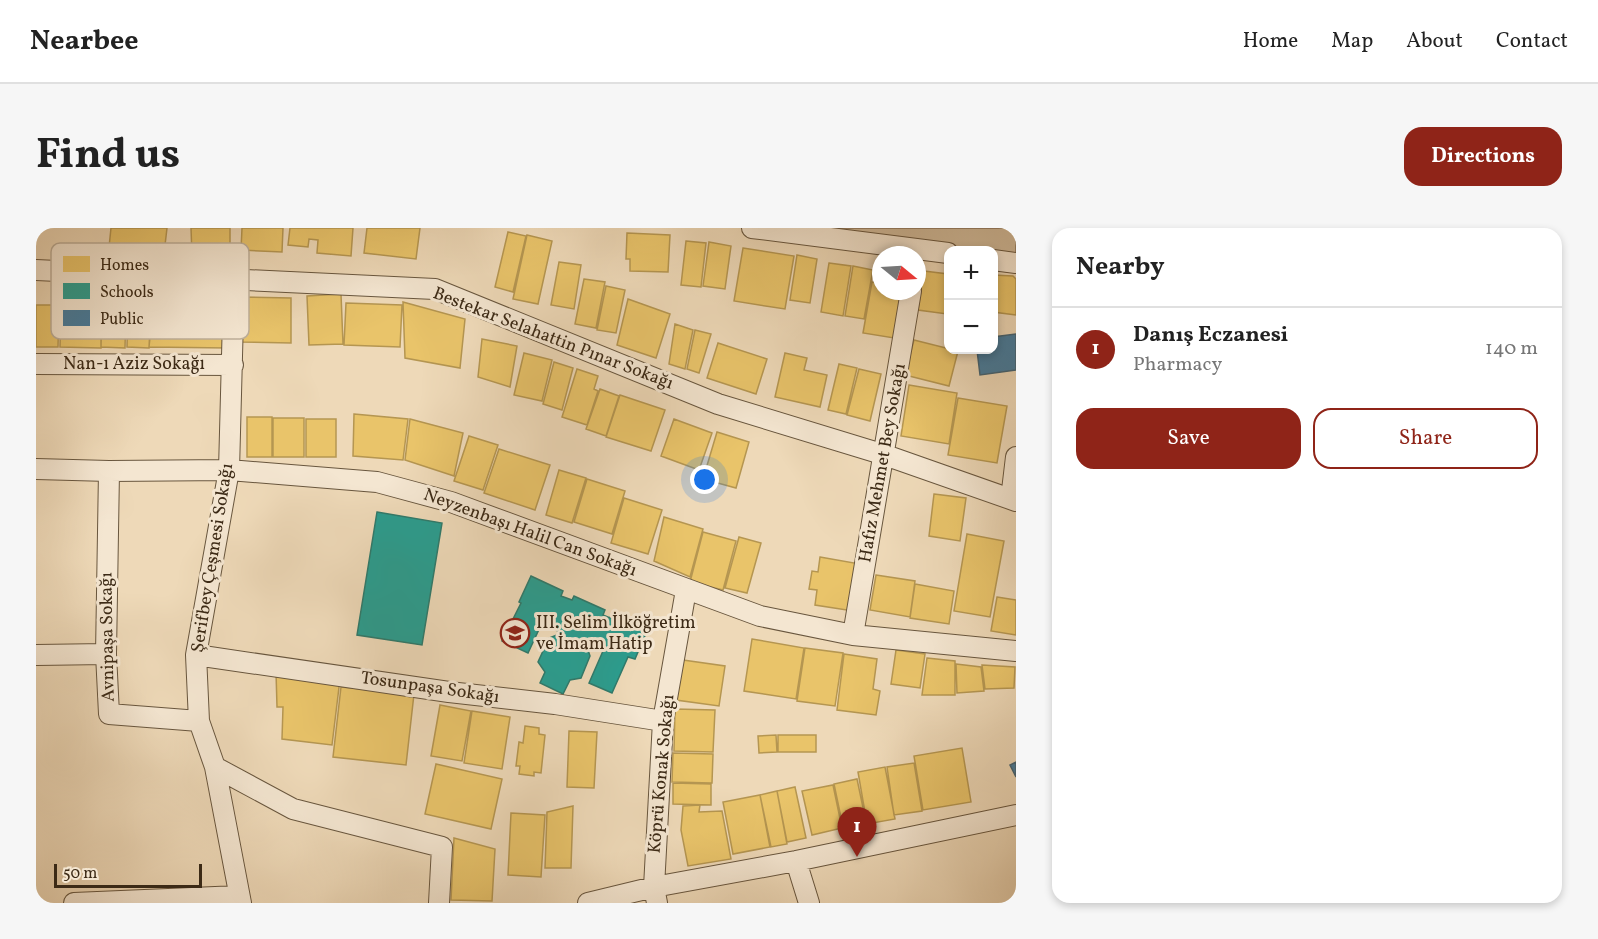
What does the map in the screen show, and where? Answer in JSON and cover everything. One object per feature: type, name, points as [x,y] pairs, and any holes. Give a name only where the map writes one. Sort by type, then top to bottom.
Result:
[{"type":"street","points":[[752,228],[872,246]]},
{"type":"street","points":[[926,253],[944,253]]},
{"type":"street","points":[[998,261],[1016,263]]},
{"type":"street","name":"Bestekar Selahattin Pınar Sokağı","points":[[36,270],[51,271]]},
{"type":"street","name":"Bestekar Selahattin Pınar Sokağı","points":[[249,281],[435,289],[718,404],[885,455],[1013,500]]},
{"type":"street","name":"Hafız Mehmet Bey Sokağı","points":[[853,634],[911,300]]},
{"type":"street","name":"Şerifbey Çeşmesi Sokağı","points":[[233,339],[229,470],[196,655],[198,721],[215,767],[240,900]]},
{"type":"street","name":"Nan-ı Aziz Sokağı","points":[[36,364],[233,365]]},
{"type":"street","points":[[1013,500],[1016,457]]},
{"type":"street","name":"Neyzenbaşı Halil Can Sokağı","points":[[36,469],[229,470],[377,482],[452,502],[760,616],[853,634],[1016,651]]},
{"type":"street","name":"Avnipaşa Sokağı","points":[[109,471],[106,654],[109,714],[198,721]]},
{"type":"street","name":"Köprü Konak Sokağı","points":[[655,895],[663,721],[686,590]]},
{"type":"street","points":[[36,655],[106,654]]},
{"type":"street","name":"Tosunpaşa Sokağı","points":[[196,655],[663,721]]},
{"type":"street","points":[[215,767],[293,809],[442,847],[439,903]]},
{"type":"street","points":[[588,903],[655,895],[796,861],[1016,815]]},
{"type":"street","points":[[796,861],[809,903]]},
{"type":"street","points":[[74,903],[240,900]]},
{"type":"shaded area","points":[[792,228],[1016,228],[1016,255],[998,251],[998,246],[945,246]]},
{"type":"building: Homes","points":[[111,228],[167,228],[165,243],[109,243]]},
{"type":"building: Homes","points":[[191,228],[230,228],[230,243],[192,243]]},
{"type":"building: Homes","points":[[242,228],[283,228],[282,252],[249,250],[249,243],[241,243]]},
{"type":"building: Homes","points":[[290,228],[353,228],[351,256],[317,253],[318,240],[309,239],[308,247],[288,245]]},
{"type":"building: Homes","points":[[367,228],[420,228],[416,259],[364,253]]},
{"type":"building: Homes","points":[[508,232],[526,236],[513,292],[495,287]]},
{"type":"building: Homes","points":[[627,233],[670,235],[668,272],[630,271],[630,259],[626,259]]},
{"type":"building: Homes","points":[[527,235],[552,241],[538,304],[513,299]]},
{"type":"building: Homes","points":[[686,241],[706,243],[701,287],[681,285]]},
{"type":"building: Homes","points":[[709,242],[731,246],[725,289],[703,286]]},
{"type":"building: Homes","points":[[743,248],[794,256],[785,309],[734,301]]},
{"type":"building: Homes","points":[[797,255],[817,259],[810,303],[790,300]]},
{"type":"building: Homes","points":[[559,262],[581,265],[574,309],[551,305]]},
{"type":"building: Homes","points":[[829,263],[851,266],[843,316],[821,312]]},
{"type":"building: Homes","points":[[853,266],[872,270],[864,319],[845,316]]},
{"type":"building: Homes","points":[[926,271],[944,274],[944,314],[918,310],[920,300],[926,300]]},
{"type":"building: Homes","points":[[998,275],[1013,276],[1016,279],[1016,315],[998,313]]},
{"type":"building: Homes","points":[[584,279],[605,282],[596,328],[575,324]]},
{"type":"building: Homes","points":[[872,282],[872,300],[900,300],[894,338],[863,333]]},
{"type":"building: Homes","points":[[606,286],[625,290],[616,333],[597,330]]},
{"type":"building: Homes","points":[[341,294],[343,344],[309,345],[307,296]]},
{"type":"building: Homes","points":[[249,297],[291,298],[291,343],[239,342],[239,339],[249,339]]},
{"type":"building: Homes","points":[[628,299],[670,314],[656,358],[617,345]]},
{"type":"building: Homes","points":[[403,302],[465,319],[460,368],[405,358]]},
{"type":"building: Homes","points":[[346,303],[402,305],[400,347],[344,345]]},
{"type":"building: Homes","points":[[36,305],[51,305],[51,339],[58,339],[58,347],[36,347]]},
{"type":"building: Homes","points":[[675,324],[693,330],[685,369],[669,364]]},
{"type":"building: Homes","points":[[695,330],[711,334],[699,373],[687,369]]},
{"type":"building: Homes","points":[[60,339],[101,339],[101,348],[60,347]]},
{"type":"building: Homes","points":[[101,339],[125,339],[125,348],[101,347]]},
{"type":"building: Homes","points":[[127,339],[149,339],[149,348],[127,347]]},
{"type":"building: Homes","points":[[150,339],[228,339],[228,348],[149,347]]},
{"type":"building: Homes","points":[[482,339],[517,346],[510,387],[478,377]]},
{"type":"building: Homes","points":[[914,340],[944,348],[944,354],[957,354],[949,386],[905,375]]},
{"type":"building: Homes","points":[[718,343],[767,359],[756,394],[707,378]]},
{"type":"building: Homes","points":[[524,353],[552,360],[542,401],[514,395]]},
{"type":"building: Homes","points":[[785,353],[807,358],[804,370],[827,375],[820,407],[775,397]]},
{"type":"building: Homes","points":[[554,362],[573,368],[562,410],[543,404]]},
{"type":"building: Homes","points":[[839,364],[857,368],[846,414],[828,410]]},
{"type":"building: Homes","points":[[577,369],[598,376],[594,389],[598,391],[587,425],[562,417]]},
{"type":"building: Homes","points":[[859,369],[881,374],[870,421],[847,415]]},
{"type":"building: Homes","points":[[909,385],[957,393],[949,444],[901,436]]},
{"type":"building: Homes","points":[[600,389],[619,396],[606,436],[586,429]]},
{"type":"building: Homes","points":[[620,395],[665,410],[651,451],[606,437]]},
{"type":"building: Homes","points":[[958,398],[1007,406],[997,463],[948,455]]},
{"type":"building: Homes","points":[[354,414],[408,419],[403,460],[353,456]]},
{"type":"building: Homes","points":[[247,417],[272,417],[272,457],[247,457]]},
{"type":"building: Homes","points":[[273,418],[304,418],[304,457],[273,457]]},
{"type":"building: Homes","points":[[306,419],[336,419],[336,457],[306,457]]},
{"type":"building: Homes","points":[[410,419],[463,433],[454,476],[405,460]]},
{"type":"building: Homes","points":[[674,419],[712,433],[699,470],[661,456]]},
{"type":"building: Homes","points":[[717,432],[749,442],[736,488],[703,479]]},
{"type":"building: Homes","points":[[469,436],[498,445],[483,490],[454,481]]},
{"type":"building: Homes","points":[[499,449],[550,465],[535,510],[484,493]]},
{"type":"building: Homes","points":[[559,470],[586,478],[572,523],[546,515]]},
{"type":"building: Homes","points":[[587,479],[625,491],[612,534],[574,522]]},
{"type":"building: Homes","points":[[934,494],[966,498],[960,541],[929,536]]},
{"type":"building: Homes","points":[[624,498],[662,510],[648,554],[611,543]]},
{"type":"building: Homes","points":[[664,517],[703,529],[690,577],[654,561]]},
{"type":"building: Homes","points":[[703,532],[736,541],[723,590],[690,582]]},
{"type":"building: Homes","points":[[967,534],[1004,541],[990,617],[954,611]]},
{"type":"building: Homes","points":[[739,537],[761,543],[747,593],[725,588]]},
{"type":"building: Homes","points":[[820,557],[860,564],[853,611],[815,605],[817,590],[809,589],[812,571],[818,572]]},
{"type":"building: Homes","points":[[876,575],[915,581],[910,617],[870,610]]},
{"type":"building: Homes","points":[[915,584],[954,591],[949,624],[910,618]]},
{"type":"building: Homes","points":[[997,597],[1016,600],[1016,635],[991,631]]},
{"type":"building: Homes","points":[[752,639],[804,648],[796,699],[744,691]]},
{"type":"building: Homes","points":[[805,648],[843,653],[835,706],[797,701]]},
{"type":"building: Homes","points":[[896,650],[925,654],[920,688],[891,684]]},
{"type":"building: Homes","points":[[844,654],[877,659],[873,689],[880,691],[876,715],[837,710]]},
{"type":"building: Homes","points":[[927,658],[955,661],[955,695],[922,695]]},
{"type":"building: Homes","points":[[683,660],[725,666],[719,706],[676,700]]},
{"type":"building: Homes","points":[[956,664],[981,667],[984,691],[957,693]]},
{"type":"building: Homes","points":[[982,665],[1015,667],[1014,688],[985,689]]},
{"type":"building: Homes","points":[[276,672],[340,679],[332,745],[282,739],[283,707],[277,707]]},
{"type":"building: Homes","points":[[341,687],[414,694],[406,765],[333,757]]},
{"type":"building: Homes","points":[[440,705],[471,711],[462,761],[431,756]]},
{"type":"building: Homes","points":[[675,709],[715,710],[713,752],[674,751]]},
{"type":"building: Homes","points":[[472,711],[510,717],[502,769],[464,763]]},
{"type":"building: Homes","points":[[525,726],[539,728],[539,734],[545,735],[541,773],[534,772],[534,776],[519,774],[520,766],[516,766],[519,742],[523,743]]},
{"type":"building: Homes","points":[[569,731],[597,732],[594,788],[567,787]]},
{"type":"building: Homes","points":[[776,735],[777,752],[759,753],[758,736]]},
{"type":"building: Homes","points":[[778,735],[816,735],[816,752],[778,752]]},
{"type":"building: Homes","points":[[962,748],[971,802],[923,810],[914,756]]},
{"type":"building: Homes","points":[[673,753],[713,754],[712,783],[672,782]]},
{"type":"building: Homes","points":[[914,763],[922,811],[894,815],[887,767]]},
{"type":"building: Homes","points":[[436,764],[502,779],[491,829],[425,814]]},
{"type":"building: Homes","points":[[885,767],[895,819],[867,824],[858,772]]},
{"type":"building: Homes","points":[[857,779],[866,822],[843,827],[834,784]]},
{"type":"building: Homes","points":[[673,783],[711,784],[711,805],[673,804]]},
{"type":"building: Homes","points":[[833,785],[842,828],[812,835],[802,791]]},
{"type":"building: Homes","points":[[795,787],[806,838],[787,842],[777,791]]},
{"type":"building: Homes","points":[[777,791],[787,844],[771,847],[760,795]]},
{"type":"building: Homes","points":[[760,795],[770,847],[733,854],[723,802]]},
{"type":"building: Homes","points":[[700,805],[699,812],[722,811],[731,859],[688,866],[681,830],[683,806]]},
{"type":"building: Homes","points":[[573,806],[571,868],[545,868],[547,812]]},
{"type":"building: Homes","points":[[511,813],[545,815],[541,877],[508,875]]},
{"type":"building: Homes","points":[[454,838],[495,849],[492,901],[451,900]]},
{"type":"building: Schools","points":[[377,512],[442,523],[422,645],[357,635]]},
{"type":"building: Schools","points":[[531,576],[563,591],[561,596],[572,600],[574,596],[605,610],[603,615],[610,618],[611,615],[647,631],[635,659],[628,657],[612,693],[589,683],[603,651],[586,644],[590,656],[581,678],[570,680],[563,694],[540,683],[545,672],[538,662],[549,638],[562,633],[542,623],[528,653],[502,641],[521,603],[519,602]]},
{"type":"building: Public","points":[[1016,334],[1016,370],[980,375],[977,354],[998,354],[998,336]]},
{"type":"building: Public","points":[[1016,762],[1016,777],[1010,765]]},
{"type":"place","name":"III. Selim İlköğretim ve İmam Hatip","points":[[515,633]]},
{"type":"place","name":"Danış Eczanesi","points":[[857,857]]}]
